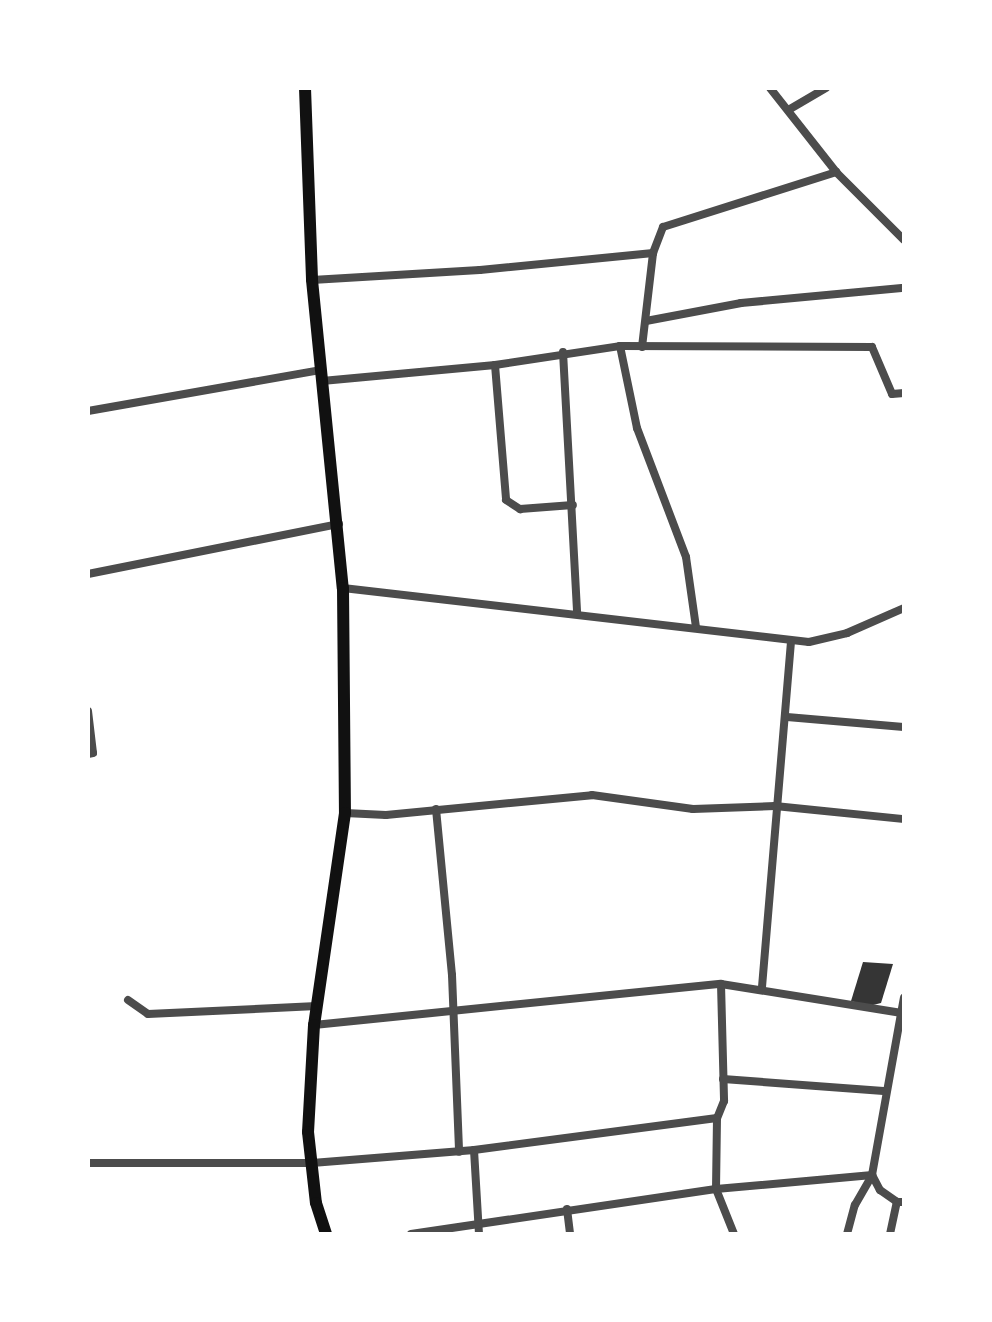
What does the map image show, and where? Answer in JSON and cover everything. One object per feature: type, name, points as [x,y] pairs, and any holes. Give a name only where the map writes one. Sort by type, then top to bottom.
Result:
[{"type":"main road","points":[[305,88],[312,280],[340,524],[342,588],[345,813],[316,1006],[308,1132],[316,1203],[326,1234]]},
{"type":"street","points":[[770,88],[836,172],[904,240]]},
{"type":"street","points":[[790,109],[826,88]]},
{"type":"street","points":[[642,346],[652,254],[662,226],[836,172]]},
{"type":"street","points":[[312,280],[652,254]]},
{"type":"street","points":[[646,321],[713,307],[904,288]]},
{"type":"street","points":[[88,411],[321,375],[495,365],[620,346],[872,346],[892,394],[904,393]]},
{"type":"street","points":[[620,346],[637,428],[686,557],[696,627]]},
{"type":"street","points":[[562,352],[577,614]]},
{"type":"street","points":[[495,365],[506,500],[520,509],[573,505]]},
{"type":"street","points":[[88,574],[340,524]]},
{"type":"street","points":[[342,588],[809,642],[847,633],[904,608]]},
{"type":"street","points":[[762,987],[791,641]]},
{"type":"street","points":[[88,711],[93,753],[88,754]]},
{"type":"street","points":[[787,717],[904,727]]},
{"type":"street","points":[[345,813],[436,810],[592,795],[693,809],[775,806],[904,819]]},
{"type":"street","points":[[436,810],[458,1152]]},
{"type":"street","points":[[721,984],[724,1101],[716,1118],[716,1189],[734,1234]]},
{"type":"street","points":[[314,1025],[721,984],[762,987],[902,1013]]},
{"type":"street","points":[[847,1234],[855,1205],[872,1175],[904,998]]},
{"type":"street","points":[[128,1000],[148,1014],[316,1006]]},
{"type":"street","points":[[723,1079],[884,1092]]},
{"type":"street","points":[[88,1163],[312,1164],[458,1152],[716,1118]]},
{"type":"street","points":[[474,1150],[479,1230]]},
{"type":"street","points":[[411,1234],[479,1230],[567,1209],[716,1189],[872,1175]]},
{"type":"street","points":[[872,1175],[880,1190],[901,1202],[890,1234]]},
{"type":"street","points":[[567,1209],[570,1234]]},
{"type":"building","points":[[863,962],[893,964],[881,1003],[869,1006],[851,1001]]}]
